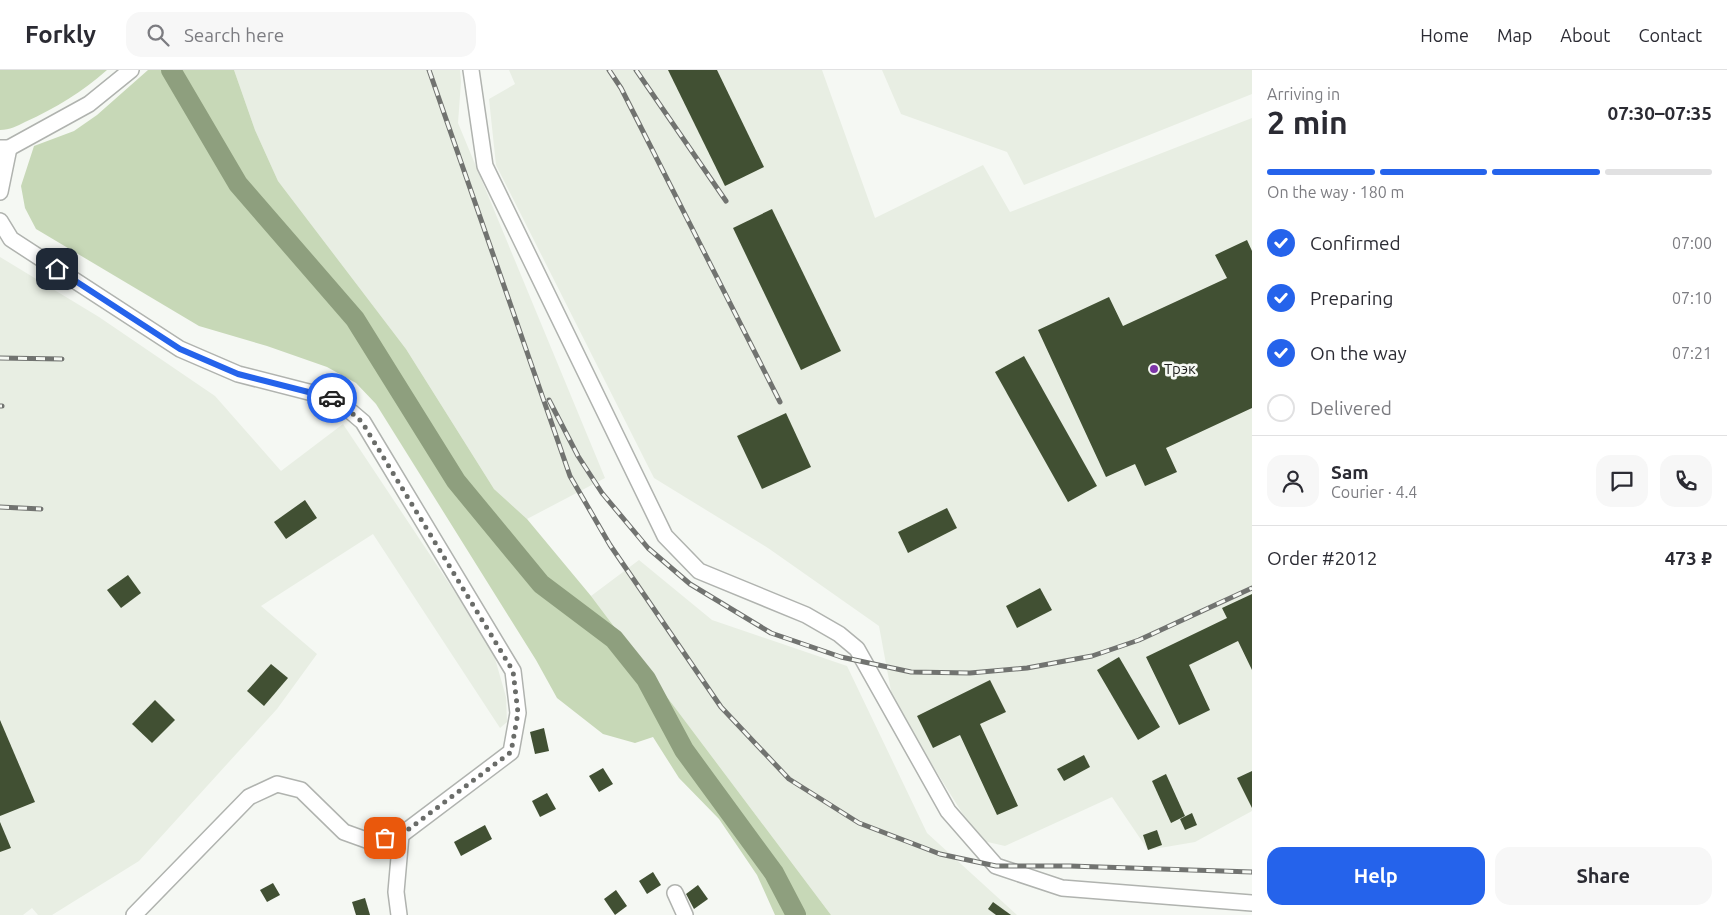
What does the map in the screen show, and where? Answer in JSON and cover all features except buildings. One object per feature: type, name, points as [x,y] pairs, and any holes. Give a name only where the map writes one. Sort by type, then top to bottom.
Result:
[{"type":"street","points":[[0,192],[4,148],[89,104],[131,70]]},
{"type":"street","points":[[471,70],[485,166],[665,536],[698,571],[806,615],[839,634],[857,649],[948,812],[996,866],[1062,888],[1252,903]]},
{"type":"street","points":[[0,221],[11,239],[180,349],[238,374],[336,399],[362,422],[513,671],[518,713],[511,752],[401,835],[369,841],[344,832],[302,790],[277,784],[249,797],[134,915]]},
{"type":"street","points":[[399,915],[396,892],[401,835]]},
{"type":"street","points":[[675,893],[685,915]]},
{"type":"shaded area","points":[[234,70],[460,70],[458,123],[605,478],[527,519],[494,489],[406,349],[278,181],[255,130]]},
{"type":"shaded area","points":[[509,70],[822,70],[875,218],[983,165],[1010,212],[1252,118],[1252,811],[1195,842],[1148,850],[1112,797],[1005,846],[979,840],[893,702],[879,626],[768,548],[654,478],[496,165],[489,99],[515,84]]},
{"type":"shaded area","points":[[882,70],[1252,70],[1252,94],[1024,185],[1007,152],[901,114]]},
{"type":"shaded area","points":[[0,257],[99,317],[215,396],[281,471],[343,424],[492,648],[506,697],[507,722],[500,728],[373,534],[261,606],[317,654],[277,709],[139,861],[52,915],[38,915],[32,908],[23,915],[0,915]]},
{"type":"shaded area","points":[[639,560],[712,620],[847,666],[927,833],[1017,915],[831,915],[591,596]]},
{"type":"green space","points":[[0,70],[107,70],[58,105],[16,126],[0,130]]},
{"type":"green space","points":[[148,70],[234,70],[255,130],[278,181],[406,349],[494,489],[527,519],[591,596],[831,915],[775,915],[757,875],[719,819],[679,778],[653,737],[635,743],[603,734],[557,698],[536,660],[376,404],[356,383],[327,367],[267,346],[199,326],[36,229],[25,208],[21,186],[34,146],[74,131],[97,115]]},
{"type":"waterway","points":[[171,70],[238,184],[355,319],[456,481],[541,584],[614,639],[646,679],[684,750],[774,873],[796,915]]},
{"type":"railway","points":[[429,70],[570,476],[610,545],[721,707],[789,779],[859,823],[940,854],[996,866],[1070,866],[1252,872]]},
{"type":"railway","points":[[609,70],[621,88],[780,402]]},
{"type":"railway","points":[[636,70],[726,201]]},
{"type":"railway","points":[[0,358],[62,359]]},
{"type":"railway","points":[[549,400],[578,456],[602,493],[648,548],[690,584],[771,633],[841,657],[911,672],[970,673],[1027,668],[1092,656],[1139,640],[1252,588]]},
{"type":"railway","points":[[0,507],[41,509]]},
{"type":"way so far","points":[[332,398],[336,399],[362,422],[513,671],[518,713],[511,752],[401,835],[385,838]]},
{"type":"place","name":"Трэк","points":[[1154,369]]},
{"type":"route","points":[[57,269],[180,349],[238,374],[332,398]]}]
